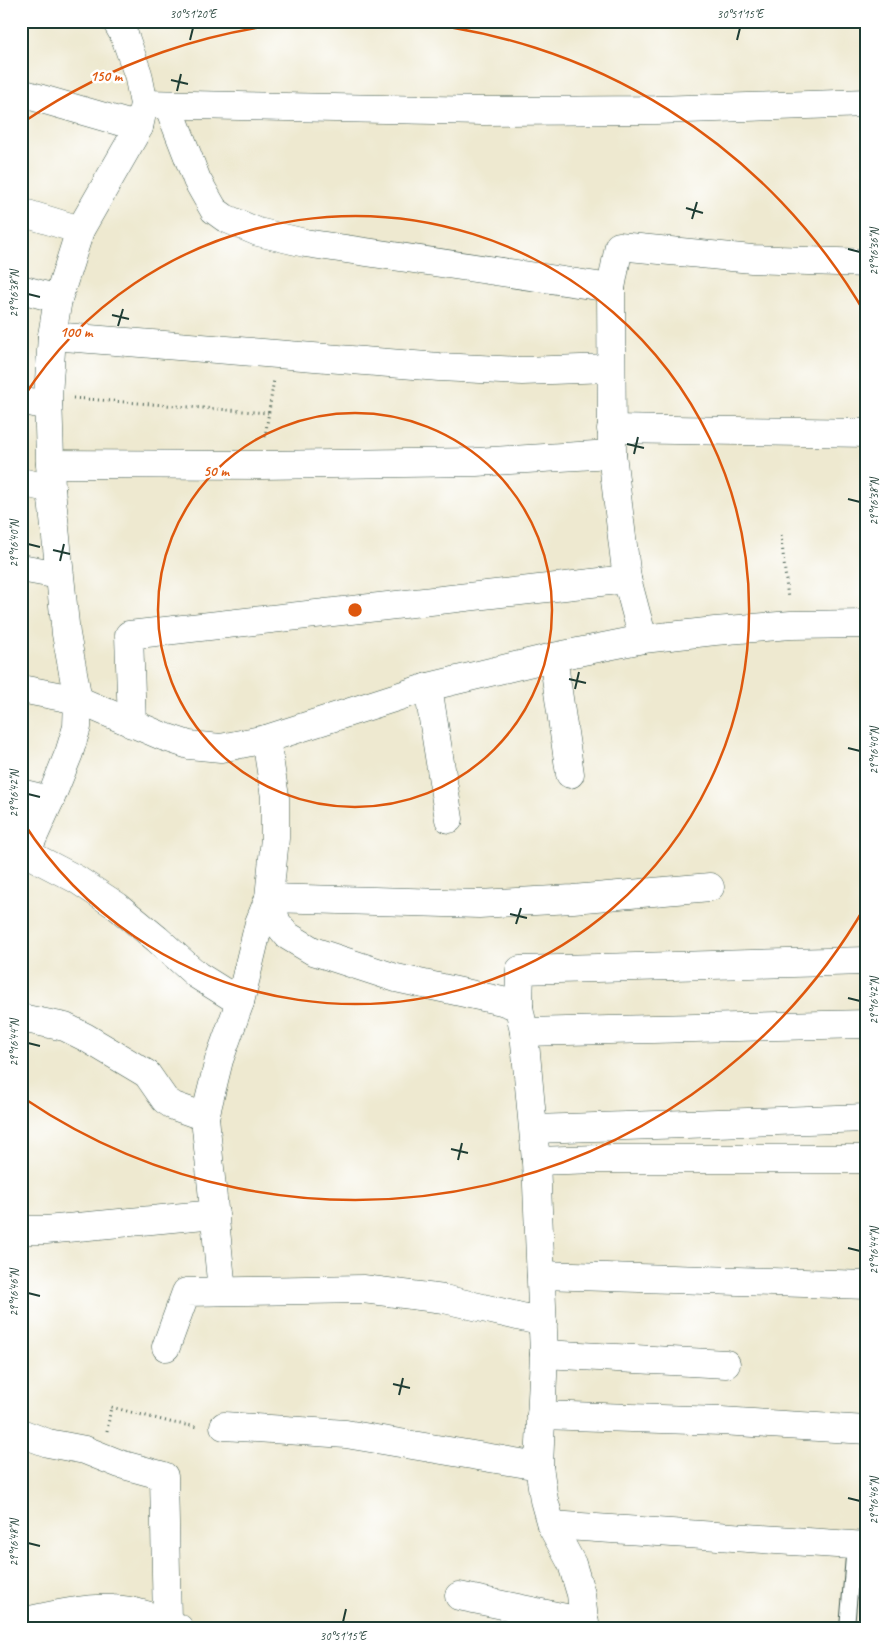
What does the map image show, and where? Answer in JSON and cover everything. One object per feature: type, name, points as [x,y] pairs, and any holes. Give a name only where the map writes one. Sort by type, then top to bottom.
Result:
[{"type":"street","points":[[116,21],[125,37],[150,112],[197,180],[214,210],[225,218],[258,232],[305,243],[611,288]]},
{"type":"street","points":[[21,93],[150,112],[656,110],[867,103]]},
{"type":"street","points":[[150,112],[80,230],[58,299],[52,336],[48,401],[50,477],[66,634],[78,700],[77,727],[69,753],[50,800],[24,858],[76,879],[117,906],[196,975],[240,1002]]},
{"type":"street","points":[[21,212],[80,230]]},
{"type":"street","points":[[643,639],[627,579],[611,441],[611,288],[619,246],[752,259],[867,263]]},
{"type":"street","points":[[21,289],[58,299]]},
{"type":"street","points":[[52,336],[439,366],[522,370],[610,368]]},
{"type":"street","points":[[21,400],[48,401]]},
{"type":"street","points":[[21,482],[50,477],[262,465],[457,462],[611,441],[867,433]]},
{"type":"street","points":[[21,568],[59,575]]},
{"type":"street","points":[[132,724],[129,635],[627,579]]},
{"type":"street","points":[[21,688],[78,700],[132,724],[189,745],[221,748],[266,739],[428,687],[553,657],[643,639],[791,625],[867,624]]},
{"type":"street","points":[[553,657],[570,774]]},
{"type":"street","points":[[428,687],[449,819]]},
{"type":"street","points":[[222,1292],[205,1117],[219,1060],[240,1002],[259,923],[270,898],[275,838],[275,797],[266,739]]},
{"type":"street","points":[[21,793],[50,800]]},
{"type":"street","points":[[270,898],[479,904],[573,899],[710,887]]},
{"type":"street","points":[[270,898],[278,923],[288,936],[313,950],[396,978],[502,1001],[521,1020],[867,1024]]},
{"type":"street","points":[[459,1596],[585,1625],[581,1594],[572,1564],[551,1525],[544,1500],[539,1466],[544,1354],[543,1322],[534,1129],[521,1020],[520,970],[867,961]]},
{"type":"street","points":[[21,1018],[64,1028],[85,1037],[147,1074],[165,1100],[174,1106],[205,1117]]},
{"type":"street","points":[[534,1129],[867,1118]]},
{"type":"street","points":[[536,1161],[598,1159],[867,1159]]},
{"type":"street","points":[[21,1230],[46,1230],[215,1214]]},
{"type":"street","points":[[540,1275],[867,1285]]},
{"type":"street","points":[[166,1347],[186,1292],[363,1289],[444,1299],[543,1322]]},
{"type":"street","points":[[544,1354],[726,1364]]},
{"type":"street","points":[[541,1415],[721,1421],[867,1430]]},
{"type":"street","points":[[224,1426],[346,1434],[539,1466]]},
{"type":"street","points":[[21,1433],[48,1443],[85,1450],[120,1464],[164,1476],[170,1626],[113,1609],[85,1611],[27,1623]]},
{"type":"street","points":[[551,1525],[860,1545]]},
{"type":"lane","points":[[847,1628],[860,1545]]},
{"type":"path","points":[[48,401],[268,413]]},
{"type":"path","points":[[781,535],[791,625]]},
{"type":"path","points":[[103,1456],[111,1407],[195,1427],[224,1426]]}]
